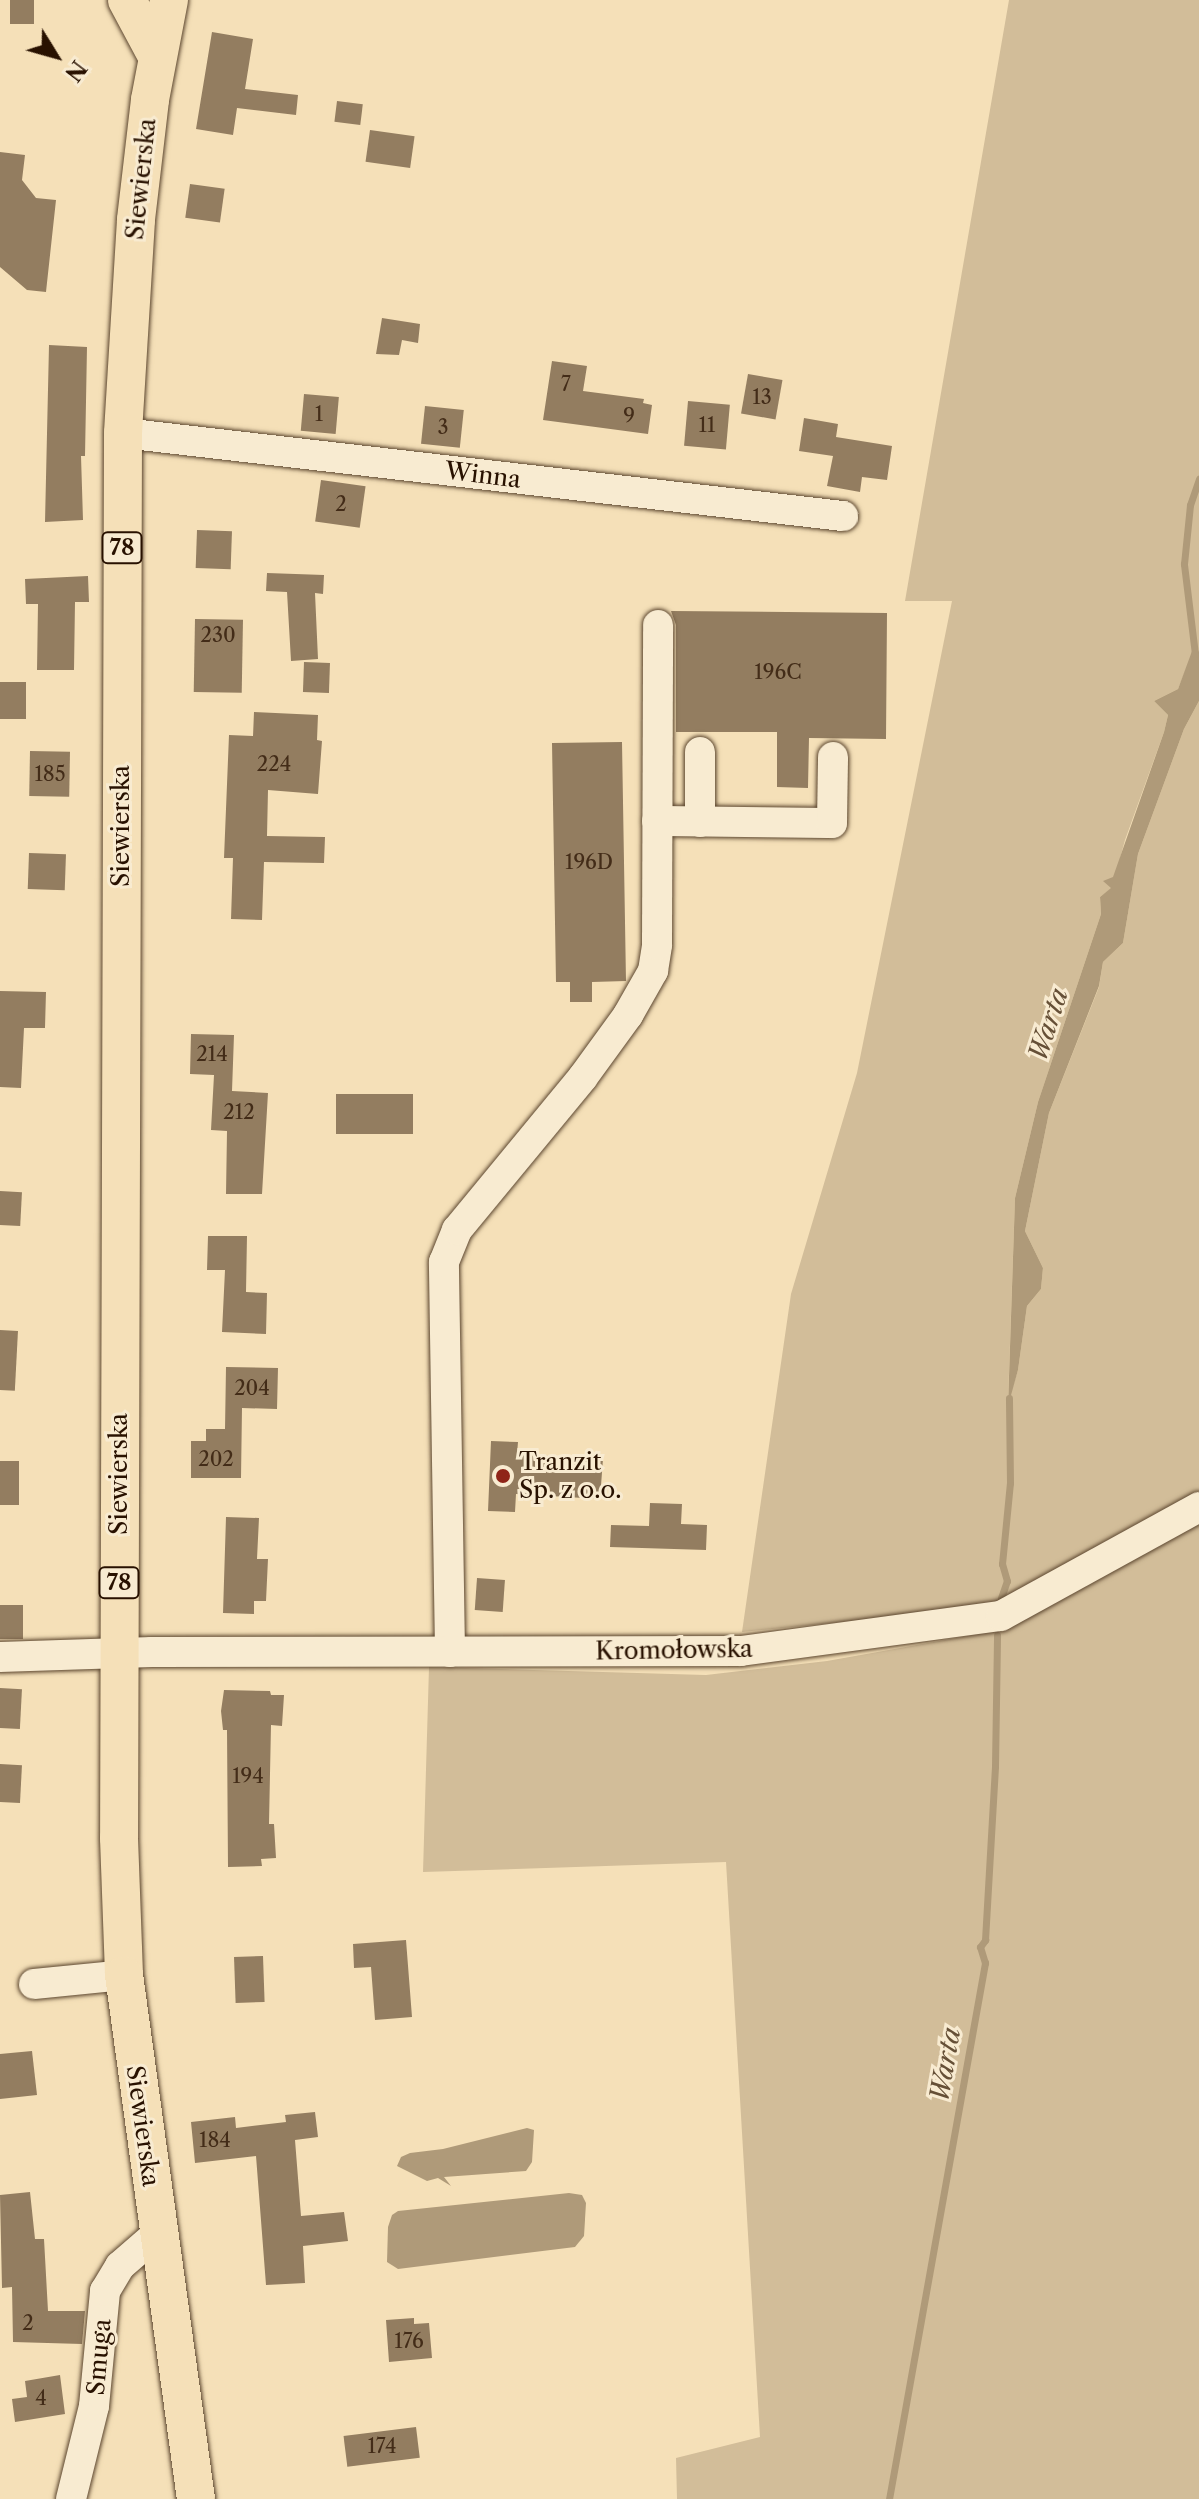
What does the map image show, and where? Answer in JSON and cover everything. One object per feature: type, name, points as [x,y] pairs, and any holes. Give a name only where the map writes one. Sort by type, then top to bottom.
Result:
[{"type":"main road","points":[[127,0],[146,29],[157,56]]},
{"type":"main road","name":"Siewierska","points":[[169,0],[157,56],[131,266],[123,433],[119,1655],[124,1975],[196,2499]]},
{"type":"street","name":"Winna","points":[[123,433],[843,516]]},
{"type":"street","points":[[450,1652],[446,1251],[464,1220],[583,1077],[642,993],[656,959],[658,625]]},
{"type":"street","points":[[700,752],[700,822]]},
{"type":"street","points":[[657,821],[832,823],[833,757]]},
{"type":"street","name":"Kromołowska","points":[[119,1655],[741,1651],[1001,1616],[1199,1507]]},
{"type":"street","points":[[0,1657],[119,1655]]},
{"type":"street","points":[[34,1984],[124,1975]]},
{"type":"street","name":"Smuga","points":[[71,2499],[94,2406],[105,2291],[120,2266],[158,2233]]},
{"type":"shaded area","points":[[1009,0],[1199,0],[1199,652],[1196,644],[1178,689],[1154,701],[1168,715],[1164,732],[1125,840],[1112,888],[1100,897],[1101,914],[1038,1102],[1015,1198],[1008,1402],[1018,1370],[1027,1306],[1041,1289],[1043,1268],[1025,1231],[1049,1113],[1099,987],[1103,962],[1123,943],[1138,854],[1184,729],[1199,701],[1199,1496],[1011,1599],[872,1619],[742,1632],[791,1294],[857,1073],[952,601],[905,601]]},
{"type":"shaded area","points":[[1195,643],[1199,652],[1199,701],[1184,729],[1138,854],[1123,943],[1103,962],[1099,986],[1049,1113],[1025,1231],[1043,1268],[1041,1289],[1027,1306],[1018,1370],[1008,1406],[1015,1198],[1038,1102],[1101,914],[1100,897],[1111,888],[1103,881],[1113,877],[1164,732],[1168,715],[1154,701],[1178,689]]},
{"type":"shaded area","points":[[1199,1520],[1199,2499],[677,2499],[676,2458],[760,2437],[726,1862],[423,1872],[429,1667],[706,1675],[827,1661],[973,1635],[1014,1619]]},
{"type":"shaded area","points":[[527,2128],[534,2130],[532,2162],[526,2171],[444,2177],[451,2186],[438,2178],[427,2181],[397,2166],[401,2157],[410,2153],[443,2149]]},
{"type":"shaded area","points":[[569,2193],[582,2195],[586,2203],[584,2236],[575,2247],[398,2269],[387,2262],[388,2227],[392,2215],[398,2211]]},
{"type":"building","points":[[10,0],[34,0],[34,24],[10,24]]},
{"type":"building","points":[[212,32],[253,39],[245,89],[298,95],[296,115],[237,108],[233,135],[196,129]]},
{"type":"building","points":[[337,101],[363,104],[360,125],[334,122]]},
{"type":"building","points":[[370,130],[415,136],[410,168],[366,162]]},
{"type":"building","points":[[0,152],[25,155],[22,180],[36,198],[56,200],[46,292],[27,290],[0,267]]},
{"type":"building","points":[[190,184],[225,189],[220,223],[185,218]]},
{"type":"building","points":[[382,318],[420,324],[418,343],[402,340],[399,355],[376,354]]},
{"type":"building","points":[[49,345],[87,347],[85,456],[81,456],[83,520],[45,522]]},
{"type":"building","points":[[552,361],[587,366],[583,391],[644,399],[643,403],[652,405],[648,434],[543,420]]},
{"type":"building","points":[[748,374],[782,380],[776,419],[741,413]]},
{"type":"building","points":[[304,394],[339,397],[336,434],[301,431]]},
{"type":"building","points":[[688,401],[730,405],[726,449],[684,446]]},
{"type":"building","points":[[425,406],[464,410],[460,448],[421,444]]},
{"type":"building","points":[[804,418],[838,424],[836,437],[892,446],[887,480],[862,477],[860,492],[827,486],[833,456],[799,451]]},
{"type":"building","points":[[321,480],[366,486],[360,528],[315,522]]},
{"type":"building","points":[[197,530],[232,531],[231,569],[196,568]]},
{"type":"building","points":[[267,573],[324,575],[323,594],[315,593],[318,659],[291,661],[287,592],[266,591]]},
{"type":"building","points":[[88,576],[89,602],[75,602],[74,670],[37,670],[38,604],[26,604],[25,579]]},
{"type":"building","points":[[671,611],[887,613],[886,739],[809,738],[808,788],[777,787],[777,732],[676,732],[676,625]]},
{"type":"building","points":[[195,619],[243,620],[242,693],[194,692]]},
{"type":"building","points":[[304,662],[330,663],[329,693],[303,692]]},
{"type":"building","points":[[0,682],[26,682],[26,719],[0,719]]},
{"type":"building","points":[[254,712],[318,715],[317,740],[322,741],[318,794],[268,790],[267,836],[325,837],[324,863],[264,862],[262,920],[231,919],[233,858],[224,858],[229,735],[253,736]]},
{"type":"building","points":[[622,742],[626,981],[592,982],[592,1002],[570,1002],[570,982],[556,982],[552,743]]},
{"type":"building","points":[[30,751],[70,752],[69,797],[29,796]]},
{"type":"building","points":[[29,853],[66,854],[65,890],[28,889]]},
{"type":"building","points":[[0,991],[46,992],[45,1028],[24,1028],[21,1088],[0,1087]]},
{"type":"building","points":[[191,1034],[234,1035],[232,1091],[268,1093],[262,1194],[226,1194],[227,1131],[211,1130],[214,1075],[190,1074]]},
{"type":"building","points":[[336,1094],[413,1094],[413,1134],[336,1134]]},
{"type":"building","points":[[0,1191],[22,1192],[20,1226],[0,1225]]},
{"type":"building","points":[[208,1236],[247,1236],[246,1292],[267,1293],[266,1334],[222,1332],[225,1270],[207,1270]]},
{"type":"building","points":[[0,1330],[18,1331],[15,1391],[0,1390]]},
{"type":"building","points":[[226,1367],[278,1368],[277,1409],[242,1408],[241,1478],[191,1478],[191,1441],[206,1441],[206,1429],[225,1429]]},
{"type":"building","points":[[491,1441],[518,1442],[517,1454],[603,1459],[600,1499],[516,1494],[515,1512],[488,1511]]},
{"type":"building","points":[[0,1461],[19,1461],[19,1505],[0,1505]]},
{"type":"building","points":[[650,1503],[682,1504],[681,1524],[707,1525],[706,1550],[610,1547],[611,1525],[649,1526]]},
{"type":"building","points":[[226,1517],[259,1518],[257,1559],[268,1559],[266,1601],[254,1601],[254,1614],[223,1613]]},
{"type":"building","points":[[477,1578],[505,1580],[503,1612],[475,1610]]},
{"type":"building","points":[[0,1605],[23,1605],[23,1639],[0,1639]]},
{"type":"building","points":[[0,1688],[22,1689],[20,1729],[0,1728]]},
{"type":"building","points":[[224,1690],[270,1691],[271,1695],[284,1695],[282,1726],[271,1725],[269,1824],[274,1824],[276,1858],[261,1859],[262,1866],[228,1867],[227,1730],[223,1730],[221,1711]]},
{"type":"building","points":[[0,1764],[22,1765],[20,1803],[0,1802]]},
{"type":"building","points":[[406,1940],[412,2017],[375,2020],[371,1967],[354,1968],[353,1944]]},
{"type":"building","points":[[263,1956],[265,2002],[236,2003],[234,1957]]},
{"type":"building","points":[[32,2051],[37,2095],[0,2099],[0,2054]]},
{"type":"building","points":[[315,2112],[318,2137],[295,2140],[301,2216],[344,2212],[348,2241],[303,2246],[305,2283],[266,2285],[256,2156],[195,2163],[191,2122],[235,2117],[236,2128],[286,2122],[285,2115]]},
{"type":"building","points":[[30,2192],[35,2239],[44,2239],[48,2311],[85,2311],[82,2344],[13,2342],[12,2287],[2,2288],[0,2195]]},
{"type":"building","points":[[414,2318],[414,2324],[429,2323],[432,2358],[389,2362],[386,2320]]},
{"type":"building","points":[[60,2375],[65,2414],[15,2422],[12,2399],[27,2397],[25,2381]]},
{"type":"building","points":[[416,2427],[420,2458],[347,2467],[344,2436]]},
{"type":"waterway","name":"Warta","points":[[1195,654],[1184,564],[1190,505],[1199,479]]},
{"type":"waterway","name":"Warta","points":[[1001,1598],[1007,1581],[1002,1564],[1010,1483],[1009,1398]]},
{"type":"waterway","name":"Warta","points":[[889,2499],[985,1963],[980,1947],[985,1940],[995,1766],[997,1635]]},
{"type":"place","name":"Tranzit Sp. z o.o.","points":[[503,1476]]}]
